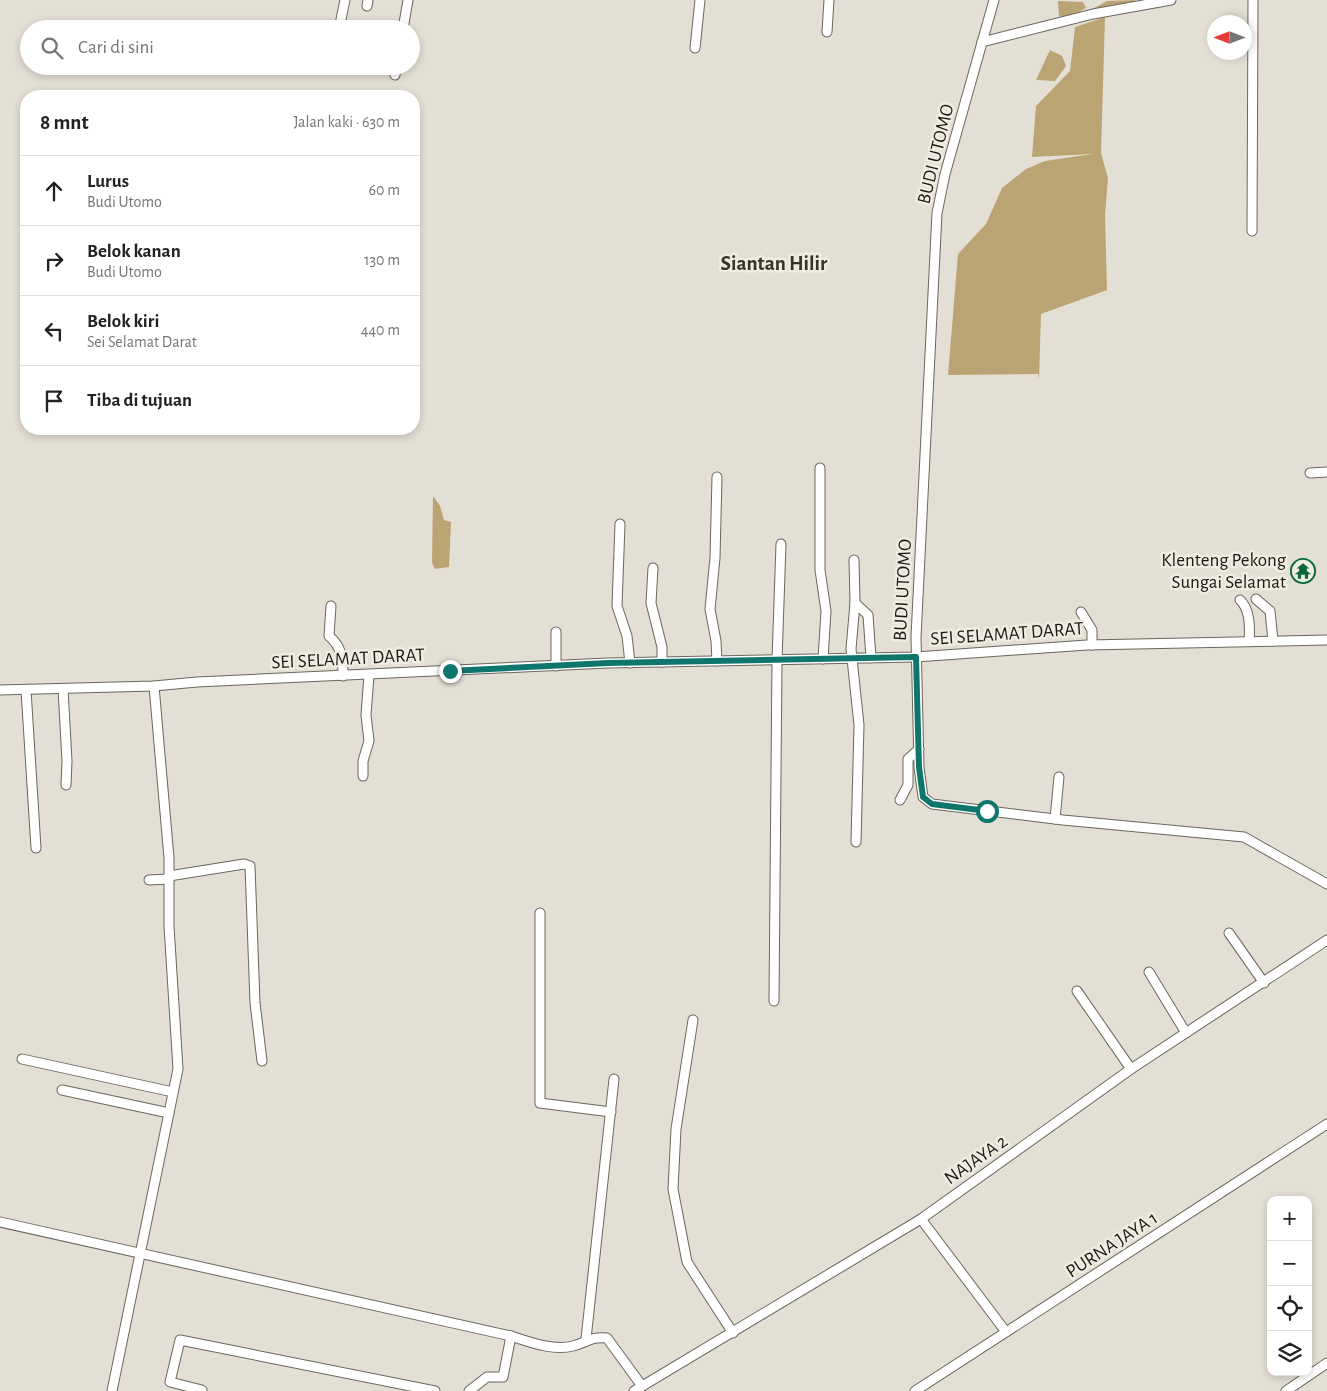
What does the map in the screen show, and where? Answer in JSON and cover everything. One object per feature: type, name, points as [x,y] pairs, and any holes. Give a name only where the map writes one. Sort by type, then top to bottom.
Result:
[{"type":"street","points":[[341,20],[345,0]]},
{"type":"street","points":[[405,20],[408,0]]},
{"type":"street","points":[[695,48],[700,0]]},
{"type":"street","points":[[828,32],[829,0]]},
{"type":"street","name":"BUDI UTOMO","points":[[994,0],[945,174],[937,213],[916,637],[919,749],[923,797],[932,804],[1056,819],[1244,837],[1327,884]]},
{"type":"street","points":[[982,42],[1093,14],[1156,1],[1171,0]]},
{"type":"street","points":[[1252,231],[1253,0]]},
{"type":"street","points":[[820,468],[820,570],[826,610],[822,640],[823,654]]},
{"type":"street","points":[[1310,473],[1327,472]]},
{"type":"street","points":[[717,477],[715,558],[710,609],[717,657]]},
{"type":"street","points":[[620,524],[617,606],[629,647],[629,660]]},
{"type":"street","points":[[774,1002],[777,657],[781,544]]},
{"type":"street","points":[[854,560],[855,604],[852,654],[859,725],[856,842]]},
{"type":"street","points":[[653,568],[651,604],[662,655]]},
{"type":"street","points":[[1256,599],[1270,612],[1273,641]]},
{"type":"street","points":[[1240,600],[1244,604],[1250,627],[1249,642]]},
{"type":"street","points":[[855,604],[868,615],[871,649]]},
{"type":"street","points":[[331,606],[330,636],[338,643],[343,669]]},
{"type":"street","points":[[1081,612],[1092,630],[1092,642]]},
{"type":"street","points":[[556,632],[556,662]]},
{"type":"street","name":"SEI SELAMAT DARAT","points":[[0,690],[154,686],[343,669],[369,675],[556,662],[629,660],[662,655],[777,657],[852,654],[871,649],[916,653],[1092,642],[1327,640]]},
{"type":"street","points":[[363,776],[363,761],[369,742],[366,715],[369,675]]},
{"type":"street","points":[[112,1391],[178,1062],[169,926],[169,878],[154,686]]},
{"type":"street","points":[[63,689],[68,761],[66,785]]},
{"type":"street","points":[[26,690],[36,848]]},
{"type":"street","points":[[900,800],[908,785],[908,759],[919,749]]},
{"type":"street","points":[[1056,819],[1059,777]]},
{"type":"street","points":[[149,880],[244,864],[250,866],[255,1003],[262,1061]]},
{"type":"street","points":[[540,913],[540,1103],[611,1112]]},
{"type":"street","points":[[1229,933],[1264,983]]},
{"type":"street","name":"NAJAYA 2","points":[[638,1389],[921,1218],[1132,1069],[1327,940]]},
{"type":"street","points":[[1148,972],[1186,1033]]},
{"type":"street","points":[[1077,992],[1132,1069]]},
{"type":"street","points":[[693,1020],[676,1129],[673,1189],[682,1248],[687,1262],[732,1333]]},
{"type":"street","points":[[22,1059],[173,1092]]},
{"type":"street","points":[[586,1339],[614,1079]]},
{"type":"street","points":[[62,1090],[169,1113]]},
{"type":"street","name":"PURNA JAYA 1","points":[[914,1391],[1327,1124]]},
{"type":"street","points":[[921,1218],[1006,1332]]},
{"type":"street","points":[[0,1222],[140,1255],[511,1336],[548,1347],[574,1346],[586,1339],[600,1337],[610,1341],[638,1389]]},
{"type":"street","points":[[469,1391],[487,1377],[503,1377],[511,1336]]},
{"type":"street","points":[[202,1390],[170,1382],[180,1340],[435,1391]]},
{"type":"street","points":[[1286,1391],[1327,1363]]},
{"type":"shaded area","points":[[1135,0],[1137,3],[1085,13],[1107,1]]},
{"type":"shaded area","points":[[1058,1],[1083,2],[1086,8],[1067,18],[1059,16]]},
{"type":"shaded area","points":[[1105,17],[1101,153],[1108,178],[1105,215],[1107,290],[1041,314],[1039,379],[1038,374],[948,375],[958,254],[986,224],[1002,188],[1026,169],[1045,161],[1093,154],[1032,157],[1036,106],[1070,71],[1075,27]]},
{"type":"shaded area","points":[[1050,50],[1062,56],[1066,66],[1055,81],[1036,80]]},
{"type":"shaded area","points":[[433,496],[440,506],[444,520],[451,522],[449,567],[435,569],[432,563]]},
{"type":"place","name":"Klenteng Pekong Sungai Selamat","points":[[1303,571]]},
{"type":"district","name":"Siantan Hilir","points":[[774,263]]},
{"type":"route","points":[[450,671],[608,663],[916,657],[919,767],[923,797],[932,804],[987,811]]}]
